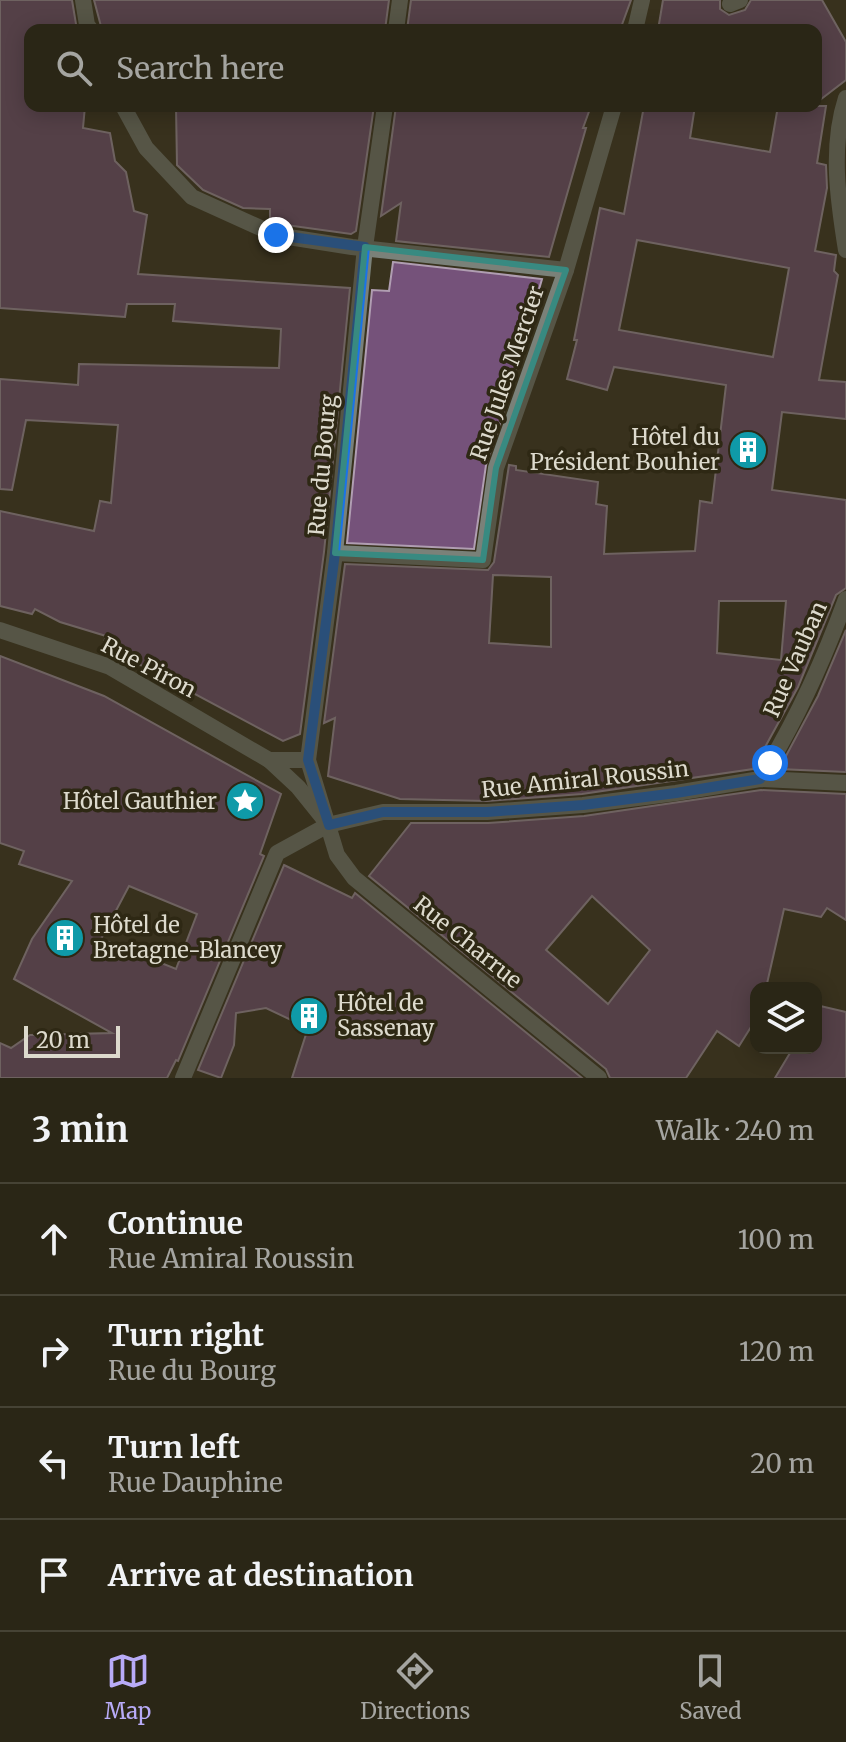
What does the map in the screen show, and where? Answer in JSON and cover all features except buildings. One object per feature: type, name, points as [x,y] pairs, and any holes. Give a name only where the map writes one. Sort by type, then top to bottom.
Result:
[{"type":"street","points":[[83,0],[87,24]]},
{"type":"street","points":[[397,24],[400,0]]},
{"type":"street","points":[[636,24],[642,0]]},
{"type":"street","points":[[846,98],[835,150],[846,250]]},
{"type":"street","points":[[126,112],[146,148],[192,197],[276,235],[566,270]]},
{"type":"street","name":"Rue du Bourg","points":[[329,825],[308,760],[335,553],[365,247],[384,112]]},
{"type":"street","name":"Rue Jules Mercier","points":[[335,553],[483,560],[496,468],[566,270],[612,112]]},
{"type":"street","name":"Rue Vauban","points":[[760,779],[801,708],[846,599]]},
{"type":"street","name":"Rue Piron","points":[[0,630],[110,667],[269,760],[298,787],[329,825]]},
{"type":"street","points":[[269,760],[308,760]]},
{"type":"street","name":"Rue Amiral Roussin","points":[[183,1078],[277,853],[329,825],[383,812],[487,812],[583,805],[760,779],[846,783]]},
{"type":"street","name":"Rue Charrue","points":[[329,825],[337,855],[354,878],[599,1078]]},
{"type":"highlighted area","points":[[365,247],[566,270],[496,468],[483,560],[335,553]]},
{"type":"place","name":"Hôtel du Président Bouhier","points":[[748,450]]},
{"type":"place","name":"Hôtel Gauthier","points":[[245,801]]},
{"type":"place","name":"Hôtel de Bretagne-Blancey","points":[[65,938]]},
{"type":"place","name":"Hôtel de Sassenay","points":[[309,1016]]},
{"type":"route","points":[[276,235],[365,247],[335,553],[308,760],[329,825],[383,812],[487,812],[583,805],[676,793],[760,779],[770,763]]}]
